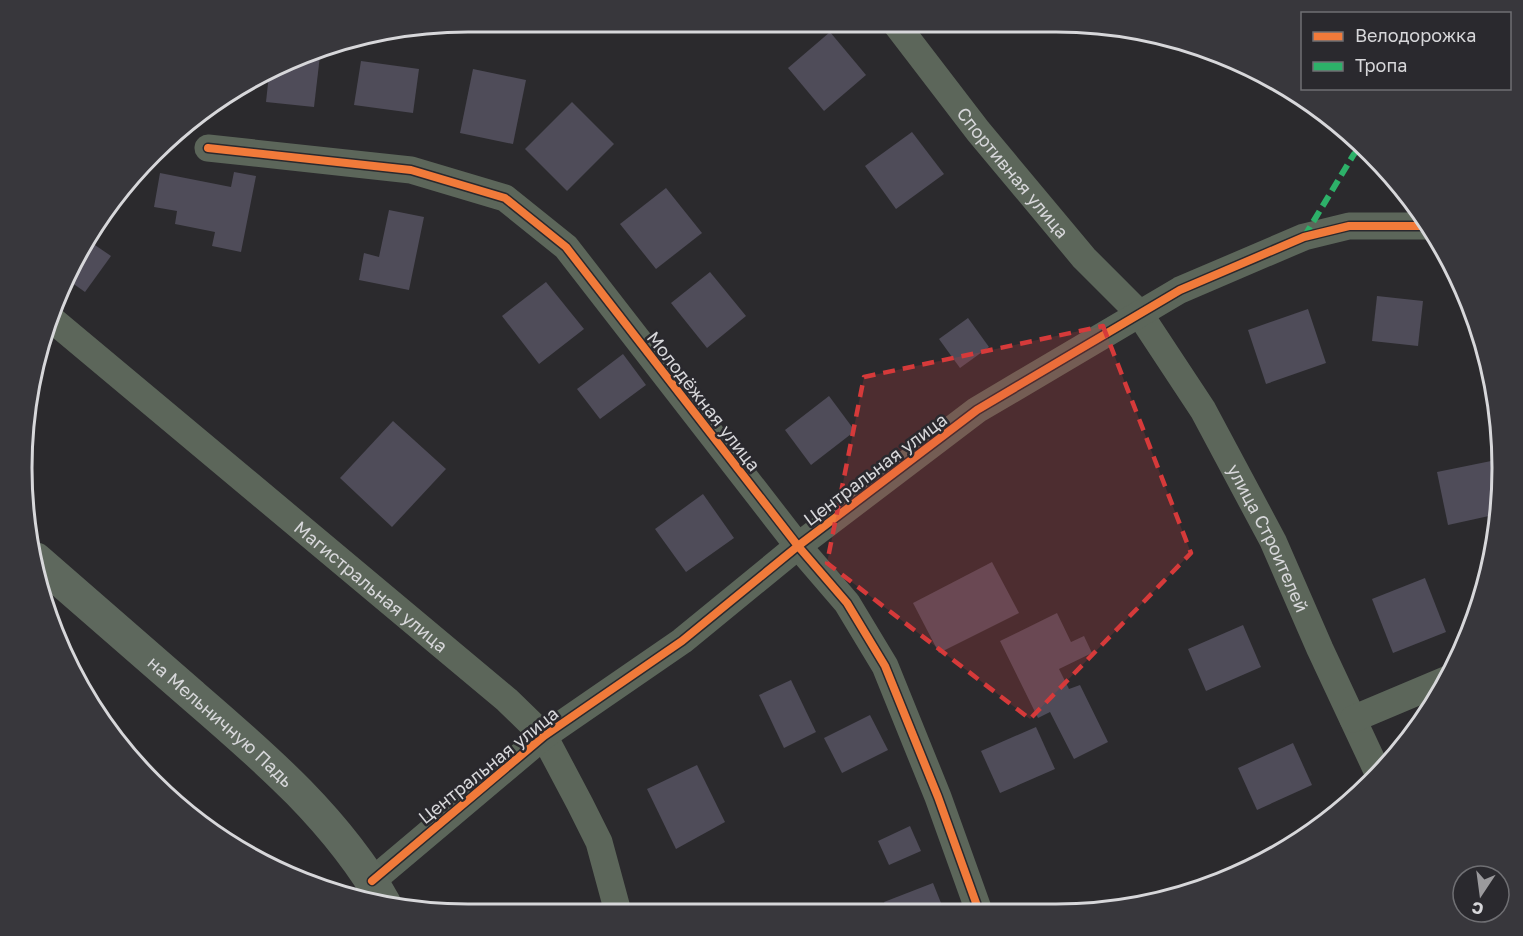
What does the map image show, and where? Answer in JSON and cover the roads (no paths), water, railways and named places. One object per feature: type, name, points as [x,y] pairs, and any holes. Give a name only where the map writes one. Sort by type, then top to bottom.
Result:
[{"type":"street","name":"Спортивная улица","points":[[902,32],[978,131],[1077,249],[1139,313]]},
{"type":"street","name":"Молодёжная улица","points":[[208,148],[411,170],[505,198],[566,247],[798,546],[847,603],[885,666],[938,797],[976,904]]},
{"type":"street","name":"Центральная улица","points":[[378,893],[544,736],[682,640],[798,546],[977,410],[1180,290],[1304,237],[1348,226],[1419,226]]},
{"type":"street","name":"улица Строителей","points":[[1139,313],[1203,410],[1273,541],[1374,765]]},
{"type":"street","name":"Магистральная улица","points":[[57,323],[507,700],[544,736],[599,842],[616,904]]},
{"type":"street","name":"на Мельничную Падь","points":[[43,565],[258,754],[310,803],[378,893]]},
{"type":"street","points":[[1353,719],[1433,685]]}]
